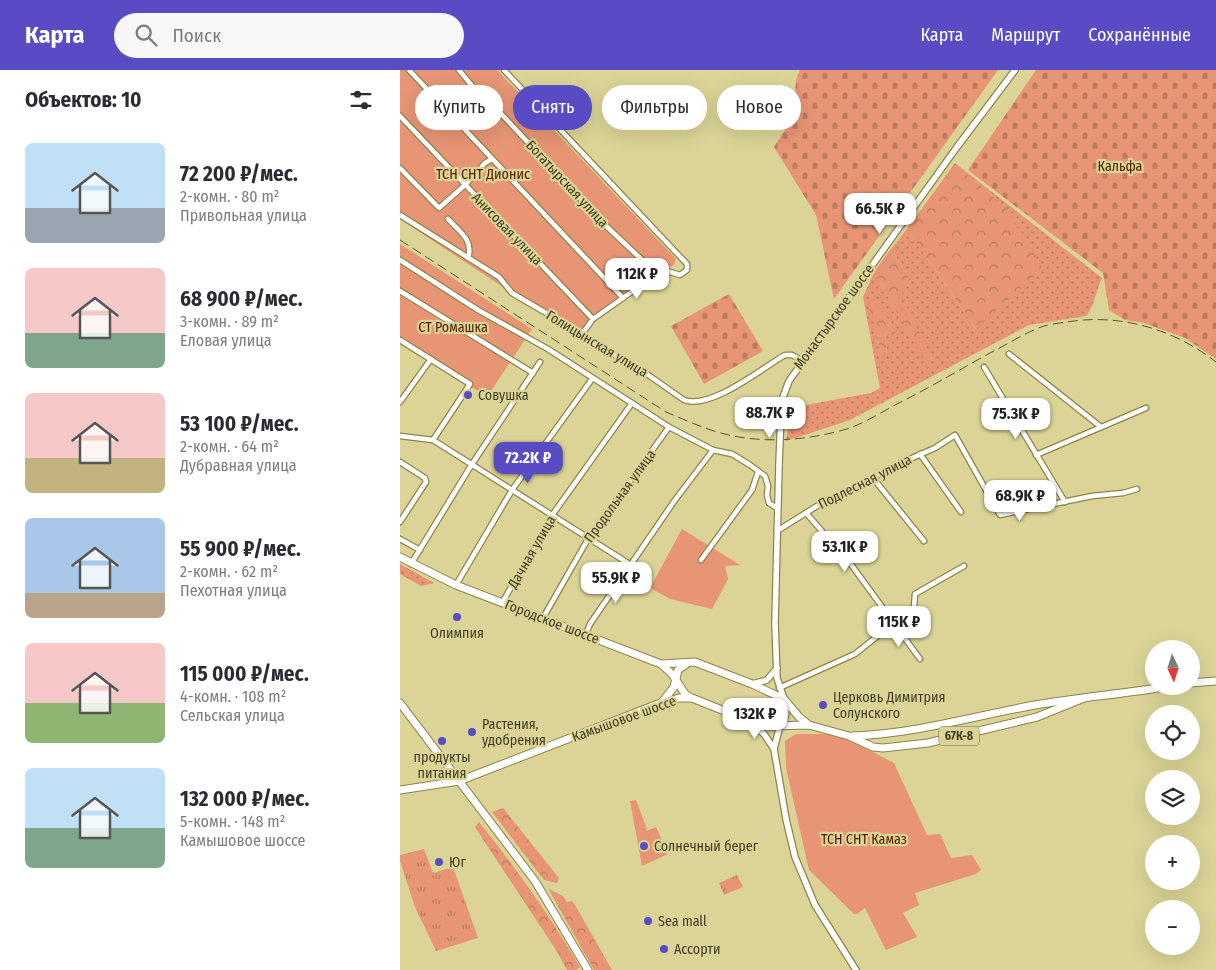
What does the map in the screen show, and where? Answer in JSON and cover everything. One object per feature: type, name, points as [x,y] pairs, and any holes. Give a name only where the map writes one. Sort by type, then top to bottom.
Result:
[{"type":"main road","name":"Монастырское шоссе","points":[[784,699],[779,688],[775,623],[777,508],[783,397],[789,381],[951,155],[1015,70]]},
{"type":"main road","name":"Городское шоссе","points":[[400,557],[456,585],[661,664],[672,674],[685,694],[692,698]]},
{"type":"main road","points":[[662,702],[677,681],[678,670],[691,662]]},
{"type":"main road","points":[[661,664],[691,662],[752,684],[784,699],[786,710],[774,749]]},
{"type":"main road","points":[[752,684],[767,680],[777,668]]},
{"type":"main road","points":[[1200,682],[1216,681]]},
{"type":"main road","name":"Камышовое шоссе","points":[[849,736],[879,734],[944,724],[1068,699],[1145,689]]},
{"type":"main road","name":"Камышовое шоссе","points":[[400,790],[459,781],[662,702],[679,698],[692,698],[747,720],[769,726],[809,725],[849,736],[873,747],[883,748],[928,743],[1037,717],[1084,698]]},
{"type":"main road","name":"67К-8","points":[[784,699],[791,709],[809,725]]},
{"type":"main road","points":[[400,704],[535,881],[563,925],[588,970]]},
{"type":"main road","points":[[747,720],[764,734],[774,749],[792,844],[802,876],[822,916],[856,970]]},
{"type":"street","points":[[409,70],[623,298]]},
{"type":"street","name":"Богатырская улица","points":[[459,70],[478,93],[492,104],[605,225],[658,274]]},
{"type":"street","points":[[504,70],[687,264],[686,272],[680,275],[667,271],[658,274],[593,319],[582,334]]},
{"type":"street","name":"Анисовая улица","points":[[400,116],[593,319]]},
{"type":"street","points":[[400,168],[439,208],[485,163],[492,159]]},
{"type":"street","name":"Голицынская улица","points":[[400,215],[499,277],[512,293],[582,334],[599,347],[634,365],[689,402],[701,401],[727,392],[785,354],[792,355],[803,362]]},
{"type":"street","points":[[448,219],[470,243],[471,250],[468,258]]},
{"type":"street","points":[[400,260],[478,310],[548,349],[669,427],[713,450],[732,454],[764,476],[768,486],[767,495],[769,503],[777,508]]},
{"type":"street","points":[[400,291],[533,373]]},
{"type":"street","points":[[400,340],[470,384],[433,440]]},
{"type":"street","points":[[1009,354],[1101,427]]},
{"type":"street","points":[[400,402],[431,359]]},
{"type":"street","points":[[411,564],[472,464],[540,362]]},
{"type":"street","points":[[984,367],[1064,502],[1137,489]]},
{"type":"street","points":[[456,585],[512,490],[592,379]]},
{"type":"street","name":"Дачная улица","points":[[502,603],[552,516],[632,403]]},
{"type":"street","points":[[1036,455],[1146,408]]},
{"type":"street","name":"Продольная улица","points":[[543,618],[588,539],[669,427]]},
{"type":"street","name":"Подлесная улица","points":[[777,531],[816,506],[896,465],[935,448],[955,435],[1000,515],[1064,502]]},
{"type":"street","points":[[400,436],[433,440],[630,565]]},
{"type":"street","points":[[586,634],[590,624],[674,500],[713,450]]},
{"type":"street","points":[[920,454],[961,512]]},
{"type":"street","points":[[400,462],[426,480],[426,484],[400,522]]},
{"type":"street","points":[[701,560],[752,490],[758,472]]},
{"type":"street","points":[[873,478],[924,540]]},
{"type":"street","points":[[806,513],[850,563],[920,659]]},
{"type":"street","points":[[400,539],[420,550]]},
{"type":"street","points":[[779,688],[855,654],[914,607],[915,594],[964,566]]},
{"type":"green space","name":"ТСН СНТ Дионис","points":[[400,70],[497,70],[513,87],[513,130],[554,130],[676,259],[674,265],[651,274],[602,309],[577,336],[400,219]]},
{"type":"green space","points":[[800,70],[998,70],[834,299],[816,215],[774,147],[785,130],[801,130],[801,85],[796,85]]},
{"type":"green space","name":"Кальфа","points":[[1036,70],[1216,70],[1216,359],[1185,338],[1144,323],[1125,320],[1109,310],[1103,273],[968,170]]},
{"type":"green space","points":[[955,163],[1102,278],[1093,304],[1086,316],[1029,325],[850,420],[786,441],[792,406],[796,406],[798,411],[800,411],[800,406],[871,393],[880,388],[863,297],[874,272],[926,363],[932,358],[900,295],[911,281],[891,249],[907,229],[976,329],[1006,208]],"holes":[[[890,321],[893,333],[885,332],[887,357],[881,357],[877,333]]]},
{"type":"green space","points":[[955,163],[1006,208],[1043,269],[976,329],[907,229]]},
{"type":"green space","name":"СТ Ромашка","points":[[400,244],[532,329],[487,397],[400,341]]},
{"type":"green space","points":[[891,249],[911,281],[901,295],[932,358],[926,364],[874,272]]},
{"type":"green space","points":[[729,294],[763,351],[704,384],[671,326]]},
{"type":"green space","points":[[872,299],[890,321],[893,333],[885,332],[887,357],[881,358],[877,333],[869,310]]},
{"type":"green space","points":[[682,529],[740,565],[725,566],[728,579],[712,609],[670,599],[650,588]]},
{"type":"green space","points":[[400,564],[434,583],[421,586],[400,574]]},
{"type":"green space","name":"ТСН СНТ Камаз","points":[[796,734],[824,734],[846,738],[894,763],[927,835],[940,834],[951,858],[972,855],[981,870],[976,874],[915,893],[919,905],[903,913],[917,937],[886,950],[865,908],[854,914],[809,870],[786,768],[785,741]]},
{"type":"green space","name":"Солнечный берег","points":[[636,800],[647,829],[646,831],[656,827],[668,854],[642,866],[630,801]]},
{"type":"green space","points":[[503,808],[559,878],[557,883],[544,880],[492,812]]},
{"type":"green space","points":[[479,822],[557,929],[580,967],[576,970],[567,970],[556,950],[475,827]]},
{"type":"green space","points":[[424,849],[433,873],[453,867],[478,938],[436,951],[415,907],[400,861],[400,855]]},
{"type":"green space","points":[[737,875],[743,887],[724,895],[719,883]]},
{"type":"green space","points":[[549,889],[563,896],[567,902],[572,901],[612,970],[594,970]]},
{"type":"railway","points":[[400,240],[666,412],[708,429],[742,438],[797,439],[850,428],[921,392],[1024,335],[1044,326],[1056,324],[1087,320],[1106,320],[1145,326],[1164,332],[1200,350],[1216,362]]},
{"type":"place","name":"Совушка","points":[[468,395]]},
{"type":"place","name":"Олимпия","points":[[457,617]]},
{"type":"place","name":"Церковь Димитрия Солунского","points":[[823,705]]},
{"type":"place","name":"Растения, удобрения","points":[[472,732]]},
{"type":"place","name":"продукты питания","points":[[442,741]]},
{"type":"place","name":"Солнечный берег","points":[[644,846]]},
{"type":"place","name":"Юг","points":[[439,862]]},
{"type":"place","name":"Sea mall","points":[[648,921]]},
{"type":"place","name":"Ассорти","points":[[664,949]]}]
